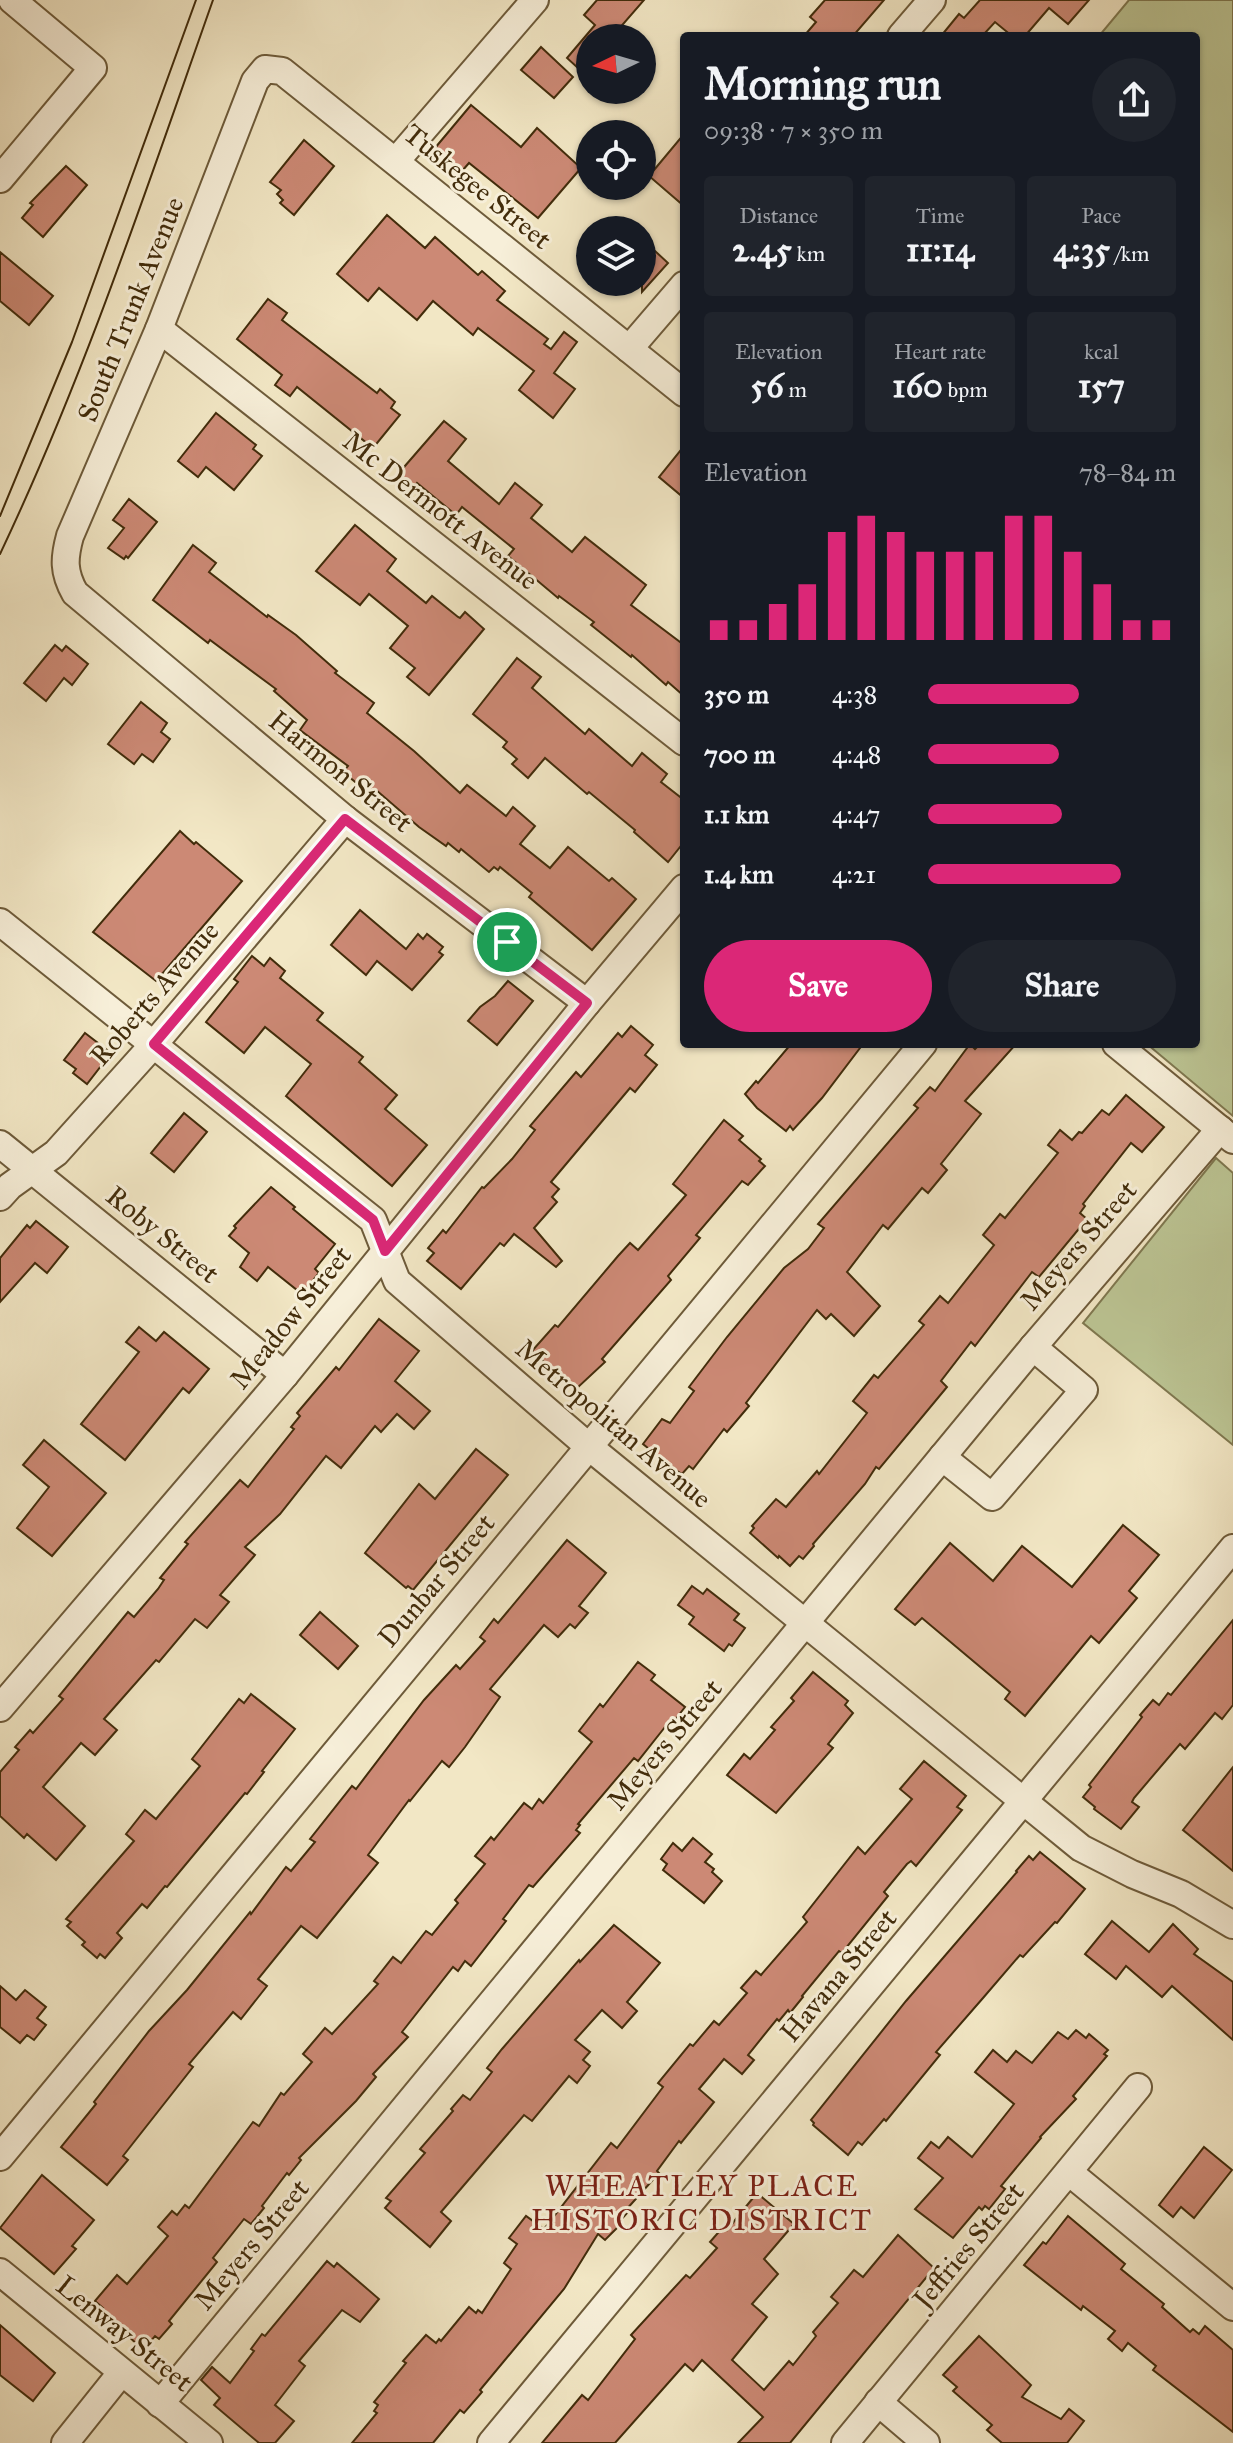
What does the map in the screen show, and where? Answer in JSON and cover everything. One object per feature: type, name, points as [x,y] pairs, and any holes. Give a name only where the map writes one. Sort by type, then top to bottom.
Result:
[{"type":"street","points":[[0,179],[93,68],[12,0]]},
{"type":"street","points":[[396,161],[535,0]]},
{"type":"street","points":[[904,32],[932,0]]},
{"type":"street","name":"Tuskegee Street","points":[[265,69],[282,71],[680,390]]},
{"type":"street","name":"South Trunk Avenue","points":[[66,577],[65,555],[70,536],[159,329],[255,81],[265,69]]},
{"type":"street","points":[[629,349],[680,290]]},
{"type":"street","name":"Mc Dermott Avenue","points":[[159,329],[680,739]]},
{"type":"street","name":"Harmon Street","points":[[66,577],[75,593],[345,819],[587,1003]]},
{"type":"street","name":"Roberts Avenue","points":[[0,1197],[10,1186],[56,1153],[154,1044],[345,819]]},
{"type":"street","name":"Meadow Street","points":[[3,1698],[285,1375],[680,893]]},
{"type":"street","name":"Metropolitan Avenue","points":[[0,922],[373,1220],[397,1281],[588,1446],[1081,1848],[1181,1894],[1233,1925]]},
{"type":"street","name":"Dunbar Street","points":[[0,2157],[920,1048]]},
{"type":"street","points":[[1121,1048],[1227,1134]]},
{"type":"street","name":"Meyers Street","points":[[160,2404],[1033,1347],[1227,1134]]},
{"type":"street","name":"Roby Street","points":[[0,1144],[285,1375]]},
{"type":"street","points":[[942,1457],[992,1497],[1084,1390],[1033,1347]]},
{"type":"street","name":"Havana Street","points":[[491,2443],[1233,1548]]},
{"type":"street","name":"Jeffries Street","points":[[845,2443],[1138,2087]]},
{"type":"street","points":[[1070,2173],[1233,2307]]},
{"type":"street","name":"Lenway Street","points":[[0,2272],[209,2443]]},
{"type":"street","points":[[65,2443],[121,2373]]},
{"type":"street","points":[[878,2402],[926,2443]]},
{"type":"green space","points":[[1129,0],[1233,0],[1233,1116],[1152,1048],[1200,1048],[1200,32],[1102,32]]},
{"type":"green space","points":[[1216,1158],[1233,1173],[1233,1445],[1083,1323]]},
{"type":"building","points":[[597,0],[644,0],[623,24],[594,24],[584,15]]},
{"type":"building","points":[[825,0],[884,0],[856,32],[807,32],[816,22],[810,17]]},
{"type":"building","points":[[980,0],[1089,0],[1068,24],[1049,8],[1028,32],[1007,32],[995,22],[986,32],[944,32],[959,14],[964,18]]},
{"type":"building","points":[[541,47],[573,77],[554,98],[521,70]]},
{"type":"building","points":[[576,47],[576,66],[567,58]]},
{"type":"building","points":[[471,105],[521,147],[537,128],[576,163],[576,174],[538,218],[469,163],[462,171],[435,148]]},
{"type":"building","points":[[680,139],[680,203],[656,182],[656,168]]},
{"type":"building","points":[[304,140],[334,166],[294,215],[280,203],[283,200],[277,194],[281,190],[270,182]]},
{"type":"building","points":[[66,166],[87,185],[43,237],[22,218],[33,205],[30,203]]},
{"type":"building","points":[[387,215],[425,248],[435,237],[478,275],[482,271],[505,291],[497,300],[548,339],[544,344],[551,349],[564,332],[577,342],[554,373],[575,389],[553,418],[519,390],[534,371],[478,328],[473,335],[433,301],[417,320],[379,288],[368,301],[337,274]]},
{"type":"building","points":[[0,252],[53,296],[29,325],[0,301]]},
{"type":"building","points":[[656,252],[668,263],[656,276]]},
{"type":"building","points":[[268,299],[287,313],[282,320],[377,393],[380,389],[395,402],[391,408],[400,415],[373,448],[297,387],[290,396],[275,385],[282,375],[237,339]]},
{"type":"building","points":[[216,413],[256,445],[253,449],[262,456],[234,490],[206,467],[198,477],[178,461]]},
{"type":"building","points":[[444,421],[466,439],[448,461],[499,504],[515,483],[542,505],[531,518],[572,552],[585,537],[646,585],[631,605],[680,642],[680,692],[668,682],[666,685],[591,625],[594,622],[558,598],[508,556],[514,549],[462,507],[456,515],[417,483],[414,487],[398,474]]},
{"type":"building","points":[[680,451],[680,495],[659,477]]},
{"type":"building","points":[[129,499],[157,522],[124,559],[108,548],[124,528],[113,520]]},
{"type":"building","points":[[355,525],[396,559],[387,571],[426,603],[432,596],[460,618],[465,612],[484,629],[429,695],[407,677],[415,668],[390,648],[408,626],[369,594],[360,605],[316,571]]},
{"type":"building","points":[[193,545],[216,563],[209,572],[267,617],[296,635],[337,671],[335,673],[374,703],[367,713],[460,793],[467,785],[506,816],[513,807],[535,826],[520,844],[550,868],[568,847],[636,899],[592,950],[529,897],[532,893],[500,867],[498,870],[494,867],[489,872],[461,849],[459,852],[448,843],[446,846],[419,827],[375,789],[370,794],[343,772],[348,766],[300,730],[307,720],[274,691],[276,689],[210,640],[208,643],[153,600]]},
{"type":"building","points":[[55,645],[62,651],[66,646],[88,664],[72,685],[64,678],[46,701],[24,683]]},
{"type":"building","points":[[517,658],[541,677],[532,688],[585,734],[589,729],[632,766],[642,753],[667,774],[661,782],[680,797],[680,847],[668,862],[635,830],[545,758],[528,778],[512,764],[517,759],[503,747],[507,742],[473,714]]},
{"type":"building","points":[[141,702],[167,723],[161,732],[170,739],[153,762],[142,754],[134,764],[108,744]]},
{"type":"building","points":[[180,831],[242,881],[156,981],[93,932]]},
{"type":"building","points":[[360,910],[406,949],[418,934],[423,939],[427,934],[443,947],[439,952],[443,955],[412,990],[377,961],[366,975],[331,945]]},
{"type":"building","points":[[252,956],[264,966],[270,958],[285,971],[280,978],[323,1013],[317,1020],[363,1057],[359,1062],[397,1095],[385,1109],[427,1145],[392,1186],[286,1096],[311,1064],[265,1027],[244,1053],[206,1022],[238,982],[234,979]]},
{"type":"building","points":[[508,981],[533,1001],[497,1045],[468,1021]]},
{"type":"building","points":[[631,1026],[653,1045],[645,1055],[657,1065],[635,1092],[630,1088],[551,1182],[559,1189],[552,1197],[557,1202],[534,1228],[562,1261],[556,1267],[514,1234],[504,1246],[500,1243],[461,1289],[427,1261],[434,1253],[428,1248],[443,1230],[446,1233],[482,1187],[512,1159],[535,1130],[530,1126],[576,1072],[581,1077],[618,1033],[622,1037]]},
{"type":"building","points":[[85,1033],[111,1053],[87,1084],[73,1073],[76,1069],[64,1060]]},
{"type":"building","points":[[788,1048],[860,1048],[793,1130],[790,1126],[786,1131],[745,1094],[756,1081],[758,1083]]},
{"type":"building","points":[[967,1048],[1012,1048],[965,1101],[981,1114],[941,1164],[947,1170],[928,1193],[922,1188],[888,1229],[883,1225],[847,1272],[880,1306],[854,1336],[831,1314],[826,1319],[817,1310],[746,1403],[749,1406],[727,1432],[724,1429],[693,1469],[689,1466],[682,1474],[652,1455],[654,1453],[643,1444],[662,1419],[670,1423],[694,1391],[689,1387],[727,1337],[784,1268],[808,1249],[824,1228],[818,1224],[918,1108],[914,1105],[930,1087],[935,1091]]},
{"type":"building","points":[[1126,1095],[1164,1127],[1142,1152],[1131,1143],[1083,1204],[1085,1206],[1080,1213],[1087,1219],[1039,1277],[1032,1272],[975,1346],[971,1342],[941,1381],[947,1387],[879,1469],[876,1467],[803,1559],[799,1556],[790,1566],[778,1558],[750,1533],[754,1528],[752,1526],[776,1499],[786,1507],[817,1471],[819,1474],[867,1413],[853,1401],[874,1375],[878,1378],[924,1325],[919,1321],[940,1296],[948,1303],[994,1245],[983,1235],[1000,1214],[1005,1218],[1058,1153],[1048,1145],[1060,1130],[1072,1140],[1102,1110],[1109,1115]]},
{"type":"building","points":[[184,1113],[207,1132],[174,1172],[151,1153]]},
{"type":"building","points":[[724,1120],[743,1136],[739,1140],[765,1166],[748,1185],[742,1181],[696,1235],[700,1238],[668,1276],[671,1280],[602,1359],[605,1362],[575,1390],[532,1351],[555,1325],[558,1327],[630,1243],[638,1250],[686,1195],[673,1184]]},
{"type":"building","points":[[271,1187],[335,1244],[315,1269],[319,1273],[302,1294],[268,1267],[257,1281],[240,1267],[249,1253],[229,1236],[236,1228],[234,1226]]},
{"type":"building","points":[[36,1221],[68,1247],[47,1273],[35,1263],[0,1302],[0,1258],[27,1225],[30,1228]]},
{"type":"building","points":[[379,1319],[419,1351],[395,1381],[430,1411],[414,1429],[397,1414],[381,1432],[375,1426],[341,1468],[326,1456],[280,1514],[245,1547],[255,1555],[220,1595],[229,1602],[207,1628],[195,1619],[104,1719],[117,1730],[95,1755],[81,1743],[43,1787],[85,1826],[56,1860],[27,1834],[24,1838],[0,1816],[0,1772],[19,1750],[15,1747],[30,1730],[33,1733],[63,1699],[59,1696],[128,1612],[134,1617],[158,1589],[164,1580],[160,1578],[188,1544],[185,1542],[240,1480],[248,1487],[294,1429],[291,1427],[300,1416],[297,1413],[336,1367],[339,1370]]},
{"type":"building","points":[[139,1327],[156,1341],[164,1332],[209,1369],[189,1393],[183,1388],[125,1460],[81,1424],[139,1352],[126,1342]]},
{"type":"building","points":[[44,1440],[106,1493],[52,1556],[17,1528],[49,1487],[23,1465]]},
{"type":"building","points":[[476,1449],[508,1475],[413,1590],[408,1586],[406,1588],[365,1553],[419,1484],[435,1499]]},
{"type":"building","points":[[1123,1525],[1159,1555],[1129,1591],[1137,1598],[1099,1643],[1091,1636],[1025,1716],[1005,1699],[1010,1692],[922,1618],[915,1625],[895,1609],[950,1543],[993,1581],[1022,1546],[1072,1587]]},
{"type":"building","points":[[567,1540],[606,1573],[579,1606],[588,1613],[575,1628],[570,1624],[558,1637],[544,1625],[490,1689],[500,1697],[465,1747],[449,1767],[442,1761],[368,1855],[378,1863],[317,1938],[301,1926],[258,1979],[267,1986],[241,2019],[233,2012],[189,2064],[193,2067],[123,2156],[128,2160],[107,2185],[61,2147],[149,2031],[251,1914],[286,1867],[291,1871],[315,1842],[310,1839],[352,1786],[356,1789],[424,1700],[456,1665],[460,1669],[485,1641],[480,1637],[494,1619],[498,1623]]},
{"type":"building","points":[[692,1586],[703,1594],[707,1589],[739,1614],[734,1620],[745,1628],[732,1646],[729,1644],[724,1651],[689,1624],[694,1617],[678,1605]]},
{"type":"building","points":[[320,1612],[358,1646],[338,1669],[300,1635]]},
{"type":"building","points":[[1233,1620],[1233,1705],[1222,1719],[1215,1713],[1185,1749],[1180,1744],[1134,1798],[1132,1802],[1139,1807],[1121,1829],[1083,1797],[1091,1787],[1089,1785],[1153,1700],[1159,1705],[1168,1693],[1171,1695]]},
{"type":"building","points":[[638,1662],[655,1675],[651,1680],[685,1707],[638,1761],[634,1758],[578,1824],[576,1830],[580,1833],[533,1887],[529,1885],[471,1966],[465,1961],[458,1971],[453,1967],[402,2032],[408,2037],[373,2074],[376,2077],[299,2158],[301,2160],[289,2175],[287,2173],[251,2224],[244,2219],[213,2258],[217,2262],[169,2321],[172,2324],[159,2339],[155,2336],[143,2350],[95,2301],[117,2275],[127,2284],[168,2236],[158,2227],[172,2211],[177,2215],[185,2205],[189,2208],[253,2122],[259,2126],[281,2093],[284,2095],[312,2062],[303,2054],[325,2028],[332,2034],[378,1984],[374,1981],[393,1957],[401,1963],[426,1931],[432,1935],[458,1903],[455,1900],[485,1864],[475,1856],[491,1837],[494,1840],[524,1803],[532,1809],[539,1799],[543,1803],[592,1742],[579,1731],[600,1704],[603,1707]]},
{"type":"building","points":[[813,1672],[848,1701],[845,1705],[853,1713],[828,1744],[833,1748],[776,1813],[727,1775],[744,1754],[750,1759],[775,1730],[771,1727],[794,1701],[791,1698]]},
{"type":"building","points":[[251,1694],[295,1729],[247,1794],[167,1887],[147,1908],[142,1904],[117,1933],[122,1938],[105,1958],[100,1954],[97,1958],[82,1945],[85,1942],[67,1926],[71,1922],[66,1919],[134,1841],[126,1834],[145,1810],[156,1819],[200,1766],[192,1759],[239,1699],[244,1703]]},
{"type":"building","points":[[924,1761],[966,1796],[957,1807],[962,1810],[916,1866],[911,1861],[907,1864],[884,1892],[888,1896],[790,2013],[788,2010],[779,2021],[777,2019],[748,2055],[754,2060],[742,2074],[724,2059],[699,2089],[714,2102],[681,2143],[679,2141],[657,2171],[659,2173],[625,2211],[627,2213],[619,2222],[621,2224],[605,2240],[598,2234],[564,2289],[480,2390],[482,2392],[464,2413],[460,2410],[433,2443],[352,2443],[377,2413],[374,2411],[378,2405],[374,2402],[426,2335],[436,2343],[469,2307],[476,2313],[478,2310],[482,2313],[511,2269],[504,2263],[517,2244],[509,2238],[526,2216],[544,2229],[611,2143],[617,2148],[663,2087],[658,2083],[690,2044],[693,2046],[714,2021],[719,2025],[747,1993],[741,1988],[756,1971],[761,1975],[807,1922],[803,1917],[858,1847],[865,1854],[912,1799],[900,1789]]},
{"type":"building","points":[[1233,1767],[1233,1871],[1183,1830]]},
{"type":"building","points":[[693,1838],[712,1854],[705,1862],[722,1881],[704,1903],[663,1870],[667,1864],[661,1859],[673,1843],[682,1851]]},
{"type":"building","points":[[1040,1852],[1085,1889],[1057,1923],[1023,1957],[1020,1955],[936,2052],[940,2055],[886,2121],[884,2119],[862,2145],[858,2142],[848,2155],[811,2120],[1016,1871],[1029,1856],[1033,1860]]},
{"type":"building","points":[[1112,1921],[1149,1952],[1173,1924],[1198,1949],[1194,1954],[1233,1982],[1233,2040],[1172,1986],[1162,1997],[1126,1966],[1116,1979],[1085,1954]]},
{"type":"building","points":[[614,1925],[660,1963],[627,2002],[637,2011],[622,2028],[602,2010],[575,2040],[590,2052],[583,2060],[590,2066],[577,2083],[569,2076],[532,2121],[524,2115],[441,2212],[451,2221],[430,2247],[385,2208],[391,2201],[386,2198],[425,2153],[420,2149],[453,2111],[451,2109],[463,2095],[470,2100],[492,2072],[487,2068],[502,2049],[579,1960]]},
{"type":"building","points":[[0,1986],[16,2000],[25,1990],[46,2007],[37,2018],[46,2025],[34,2040],[27,2035],[20,2043],[0,2027]]},
{"type":"building","points":[[1076,2030],[1086,2038],[1089,2034],[1108,2050],[1104,2054],[1107,2056],[1073,2096],[1076,2099],[1040,2137],[1001,2186],[1005,2189],[989,2209],[979,2207],[953,2238],[915,2209],[943,2178],[918,2158],[931,2142],[939,2148],[948,2137],[972,2157],[1014,2104],[975,2072],[993,2050],[1007,2062],[1016,2051],[1032,2063],[1058,2032],[1068,2039]]},
{"type":"building","points":[[1204,2147],[1232,2170],[1194,2218],[1181,2207],[1173,2217],[1159,2205]]},
{"type":"building","points":[[42,2175],[94,2220],[72,2246],[76,2249],[54,2274],[0,2228]]},
{"type":"building","points":[[757,2193],[794,2224],[764,2259],[778,2274],[752,2304],[767,2317],[732,2360],[764,2390],[789,2361],[793,2365],[816,2336],[813,2332],[838,2303],[831,2297],[854,2270],[863,2277],[898,2235],[934,2268],[790,2443],[738,2443],[763,2417],[702,2360],[693,2371],[685,2364],[615,2443],[542,2443],[582,2395],[588,2400],[635,2339],[631,2335],[686,2275],[690,2278],[717,2248],[710,2242],[723,2227],[727,2230]]},
{"type":"building","points":[[1068,2216],[1125,2264],[1121,2269],[1164,2304],[1162,2307],[1190,2332],[1193,2329],[1199,2334],[1205,2326],[1233,2350],[1233,2432],[1153,2370],[1156,2366],[1128,2343],[1122,2351],[1108,2339],[1115,2331],[1083,2306],[1081,2310],[1024,2265]]},
{"type":"building","points":[[327,2261],[334,2267],[337,2263],[379,2299],[360,2322],[342,2310],[299,2361],[305,2366],[275,2405],[294,2421],[275,2443],[259,2443],[214,2405],[220,2398],[201,2380],[212,2367],[230,2383],[254,2351],[251,2349],[262,2334],[265,2336]]},
{"type":"building","points":[[0,2325],[55,2373],[33,2401],[0,2375]]},
{"type":"building","points":[[979,2336],[1031,2385],[1022,2397],[1061,2419],[1069,2409],[1084,2421],[1067,2443],[1002,2443],[987,2430],[992,2425],[953,2391],[957,2387],[943,2375]]},
{"type":"tram line","points":[[0,516],[72,342],[196,0]]},
{"type":"tram line","points":[[0,554],[87,349],[213,0]]},
{"type":"district","name":"WHEATLEY PLACE HISTORIC DISTRICT","points":[[702,2203]]},
{"type":"route","points":[[345,819],[507,942],[587,1003],[385,1251],[373,1220],[154,1044],[345,819]]}]
